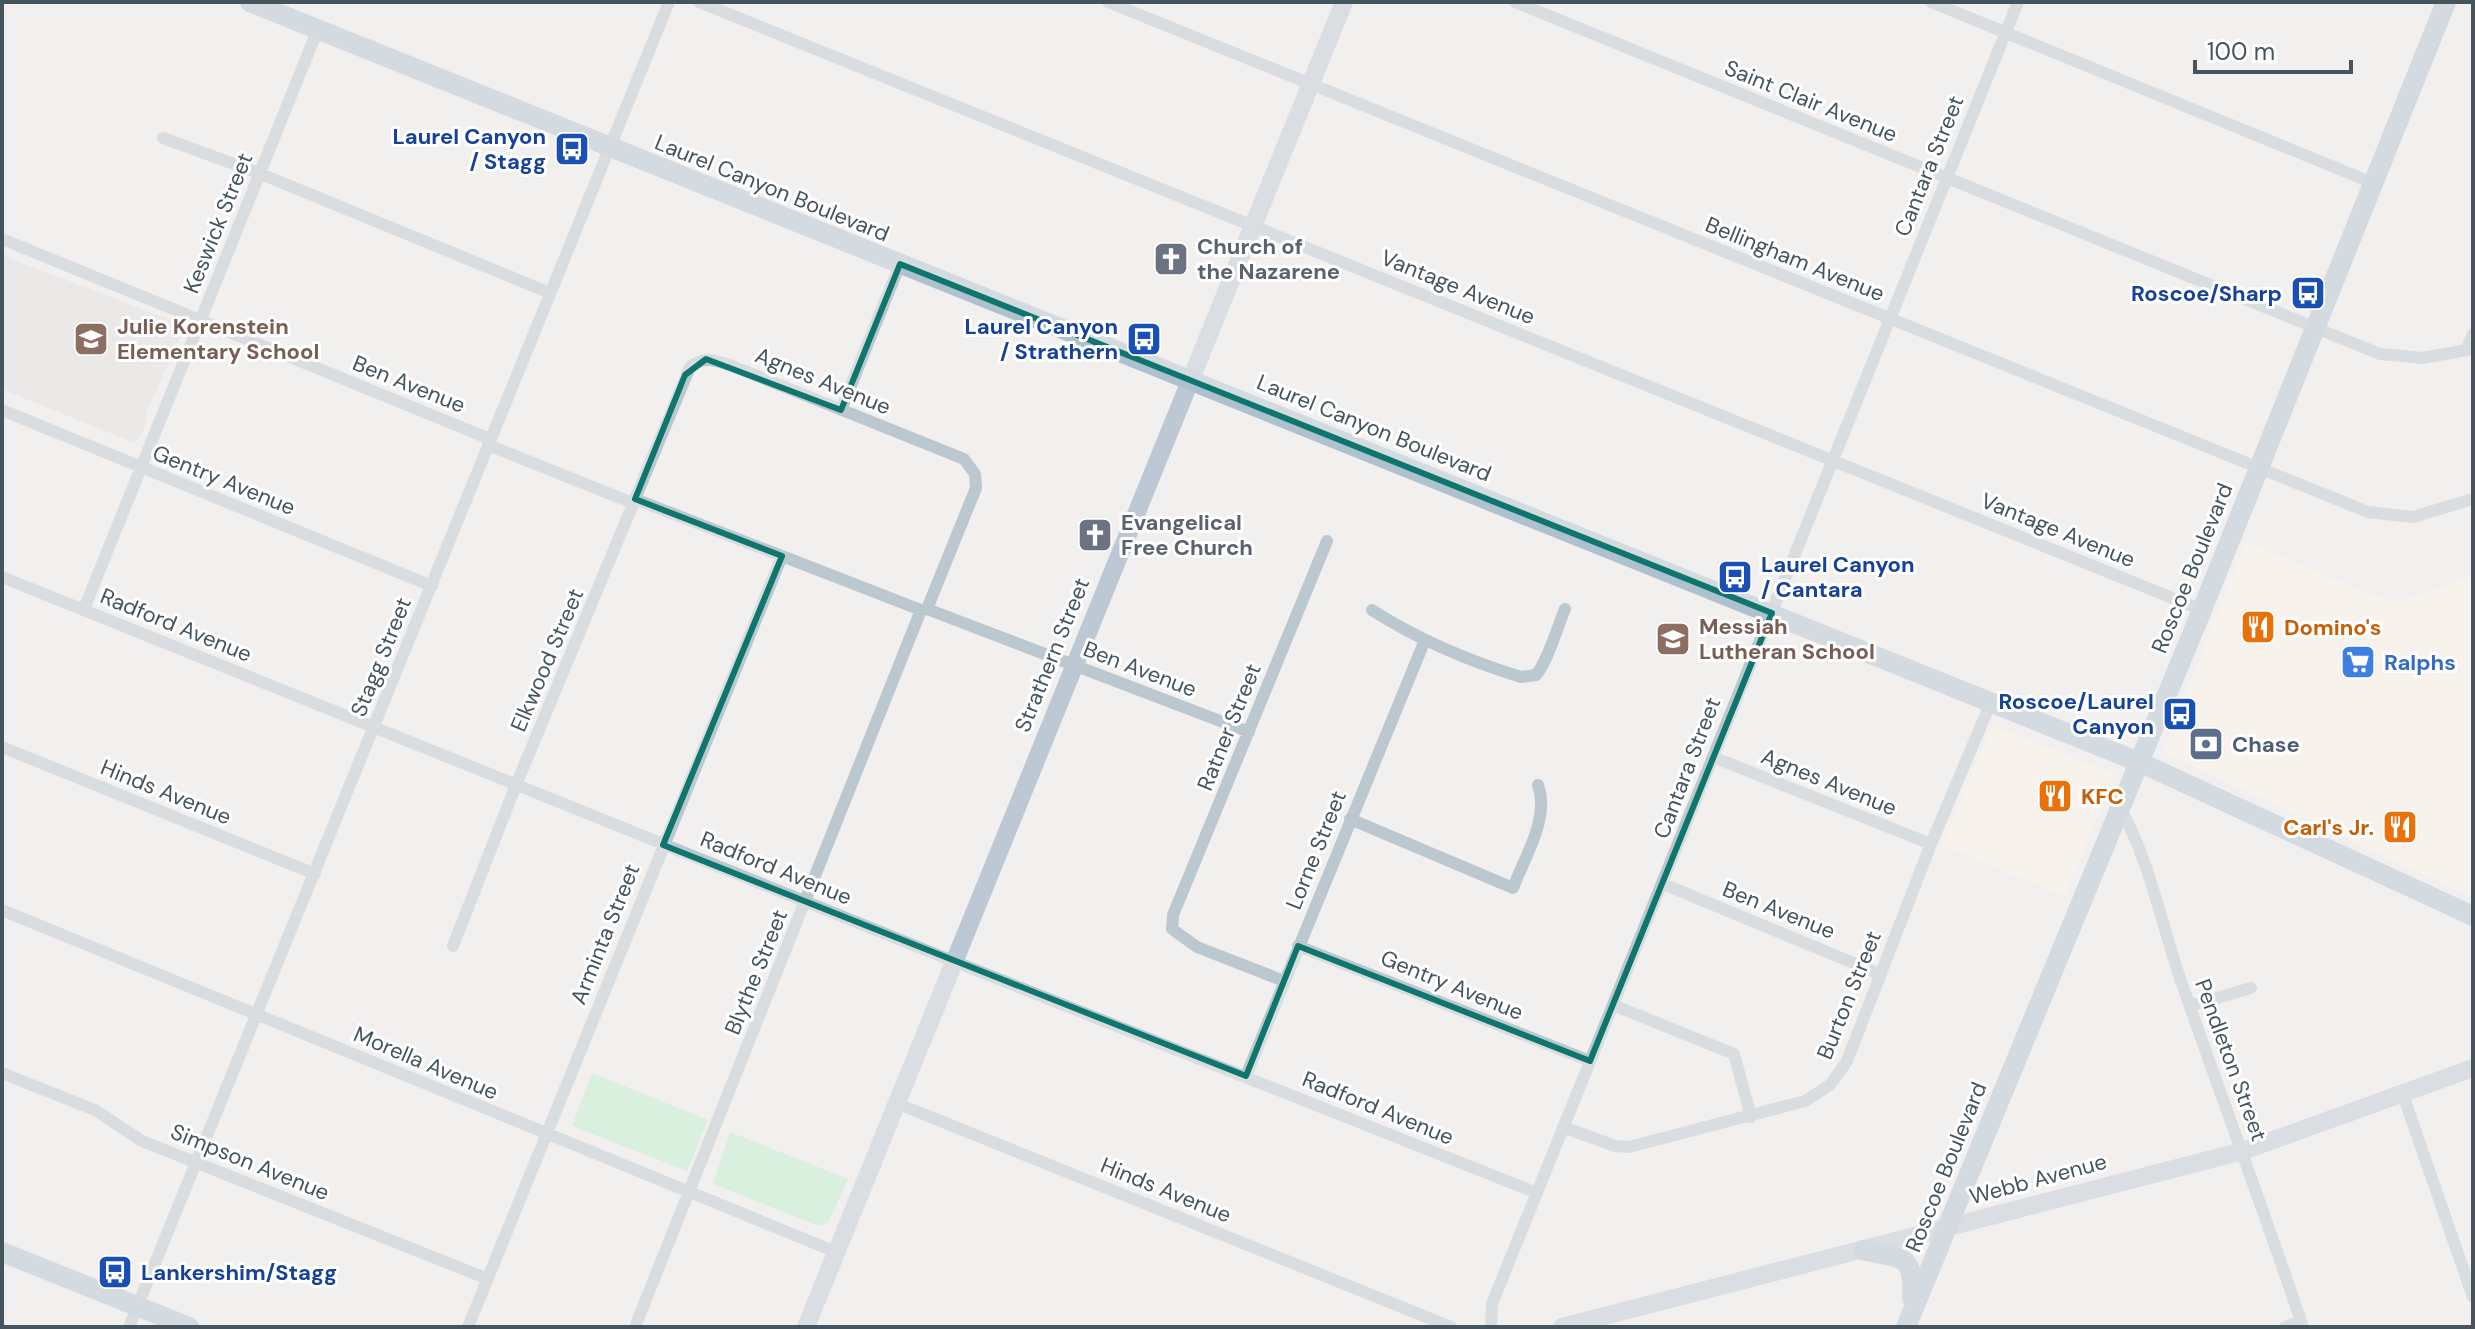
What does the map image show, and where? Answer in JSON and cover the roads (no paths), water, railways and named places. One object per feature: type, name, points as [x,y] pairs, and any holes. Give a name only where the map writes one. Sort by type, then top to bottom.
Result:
[{"type":"main road","name":"Laurel Canyon Boulevard","points":[[250,2],[2139,762],[2473,916]]},
{"type":"main road","name":"Roscoe Boulevard","points":[[1908,1320],[2202,610],[2446,2]]},
{"type":"main road","points":[[1863,1250],[1899,1257],[1911,1267],[1908,1320]]},
{"type":"main road","points":[[2,1252],[189,1327]]},
{"type":"street","name":"Stagg Street","points":[[129,1327],[669,2]]},
{"type":"street","name":"Vantage Avenue","points":[[699,2],[2202,610]]},
{"type":"street","name":"Bellingham Avenue","points":[[1108,2],[2368,512],[2396,517],[2427,515],[2473,499]]},
{"type":"street","name":"Strathern Street","points":[[806,1327],[1344,2]]},
{"type":"street","name":"Saint Clair Avenue","points":[[1515,2],[2380,354],[2422,358],[2470,350]]},
{"type":"street","points":[[1931,2],[2373,183]]},
{"type":"street","name":"Cantara Street","points":[[1491,1327],[1492,1304],[2018,2]]},
{"type":"street","name":"Keswick Street","points":[[84,609],[318,29]]},
{"type":"street","points":[[163,138],[261,174],[550,293]]},
{"type":"street","name":"Ben Avenue","points":[[2,239],[634,501],[1249,732]]},
{"type":"street","points":[[841,410],[900,264]]},
{"type":"street","points":[[2470,350],[2473,334]]},
{"type":"street","name":"Agnes Avenue","points":[[679,389],[690,367],[697,361],[713,359],[964,459]]},
{"type":"street","name":"Elkwood Street","points":[[453,946],[679,389]]},
{"type":"street","name":"Gentry Avenue","points":[[2,410],[432,586]]},
{"type":"street","name":"Blythe Street","points":[[635,1327],[976,488],[975,474],[964,459]]},
{"type":"street","name":"Ratner Street","points":[[1284,981],[1197,947],[1172,929],[1173,915],[1327,541]]},
{"type":"street","name":"Arminta Street","points":[[468,1327],[782,556]]},
{"type":"street","name":"Radford Avenue","points":[[2,577],[663,845],[1537,1193]]},
{"type":"street","points":[[1372,610],[1425,640],[1521,677],[1536,675],[1543,666],[1565,609]]},
{"type":"street","name":"Lorne Street","points":[[1246,1076],[1425,640]]},
{"type":"street","name":"Burton Street","points":[[1563,1127],[1615,1146],[1629,1147],[1805,1101],[1830,1085],[1847,1061],[1931,844],[1991,702]]},
{"type":"street","name":"Hinds Avenue","points":[[2,747],[315,874]]},
{"type":"street","name":"Agnes Avenue","points":[[1713,757],[1931,844]]},
{"type":"street","points":[[1350,819],[1513,888],[1542,813],[1538,785]]},
{"type":"street","name":"Pendleton Street","points":[[2120,808],[2135,835],[2190,1006],[2302,1324]]},
{"type":"street","name":"Ben Avenue","points":[[1663,884],[1880,974]]},
{"type":"street","name":"Morella Avenue","points":[[2,910],[836,1252]]},
{"type":"street","name":"Gentry Avenue","points":[[1298,946],[1590,1061]]},
{"type":"street","points":[[2190,1006],[2251,988]]},
{"type":"street","points":[[1613,1005],[1734,1054],[1751,1117]]},
{"type":"street","name":"Webb Avenue","points":[[1562,1327],[2243,1151],[2473,1068]]},
{"type":"street","name":"Simpson Avenue","points":[[2,1073],[95,1110],[142,1141],[488,1279]]},
{"type":"street","points":[[2402,1092],[2473,1297]]},
{"type":"street","name":"Hinds Avenue","points":[[896,1103],[1451,1327]]},
{"type":"street","points":[[1420,1315],[1428,1327]]},
{"type":"street","points":[[2285,1327],[2302,1324]]},
{"type":"place","name":"Laurel Canyon / Stagg","points":[[572,149]]},
{"type":"place","name":"Church of the Nazarene","points":[[1171,259]]},
{"type":"place","name":"Roscoe/Sharp","points":[[2308,293]]},
{"type":"place","name":"Julie Korenstein Elementary School","points":[[91,339]]},
{"type":"place","name":"Laurel Canyon / Strathern","points":[[1144,339]]},
{"type":"place","name":"Evangelical Free Church","points":[[1095,535]]},
{"type":"place","name":"Laurel Canyon / Cantara","points":[[1735,577]]},
{"type":"place","name":"Domino's","points":[[2258,627]]},
{"type":"place","name":"Messiah Lutheran School","points":[[1673,639]]},
{"type":"place","name":"Ralphs","points":[[2358,662]]},
{"type":"place","name":"Roscoe/Laurel Canyon","points":[[2180,714]]},
{"type":"place","name":"Chase","points":[[2206,744]]},
{"type":"place","name":"KFC","points":[[2055,796]]},
{"type":"place","name":"Carl's Jr.","points":[[2400,827]]},
{"type":"place","name":"Lankershim/Stagg","points":[[115,1272]]}]
